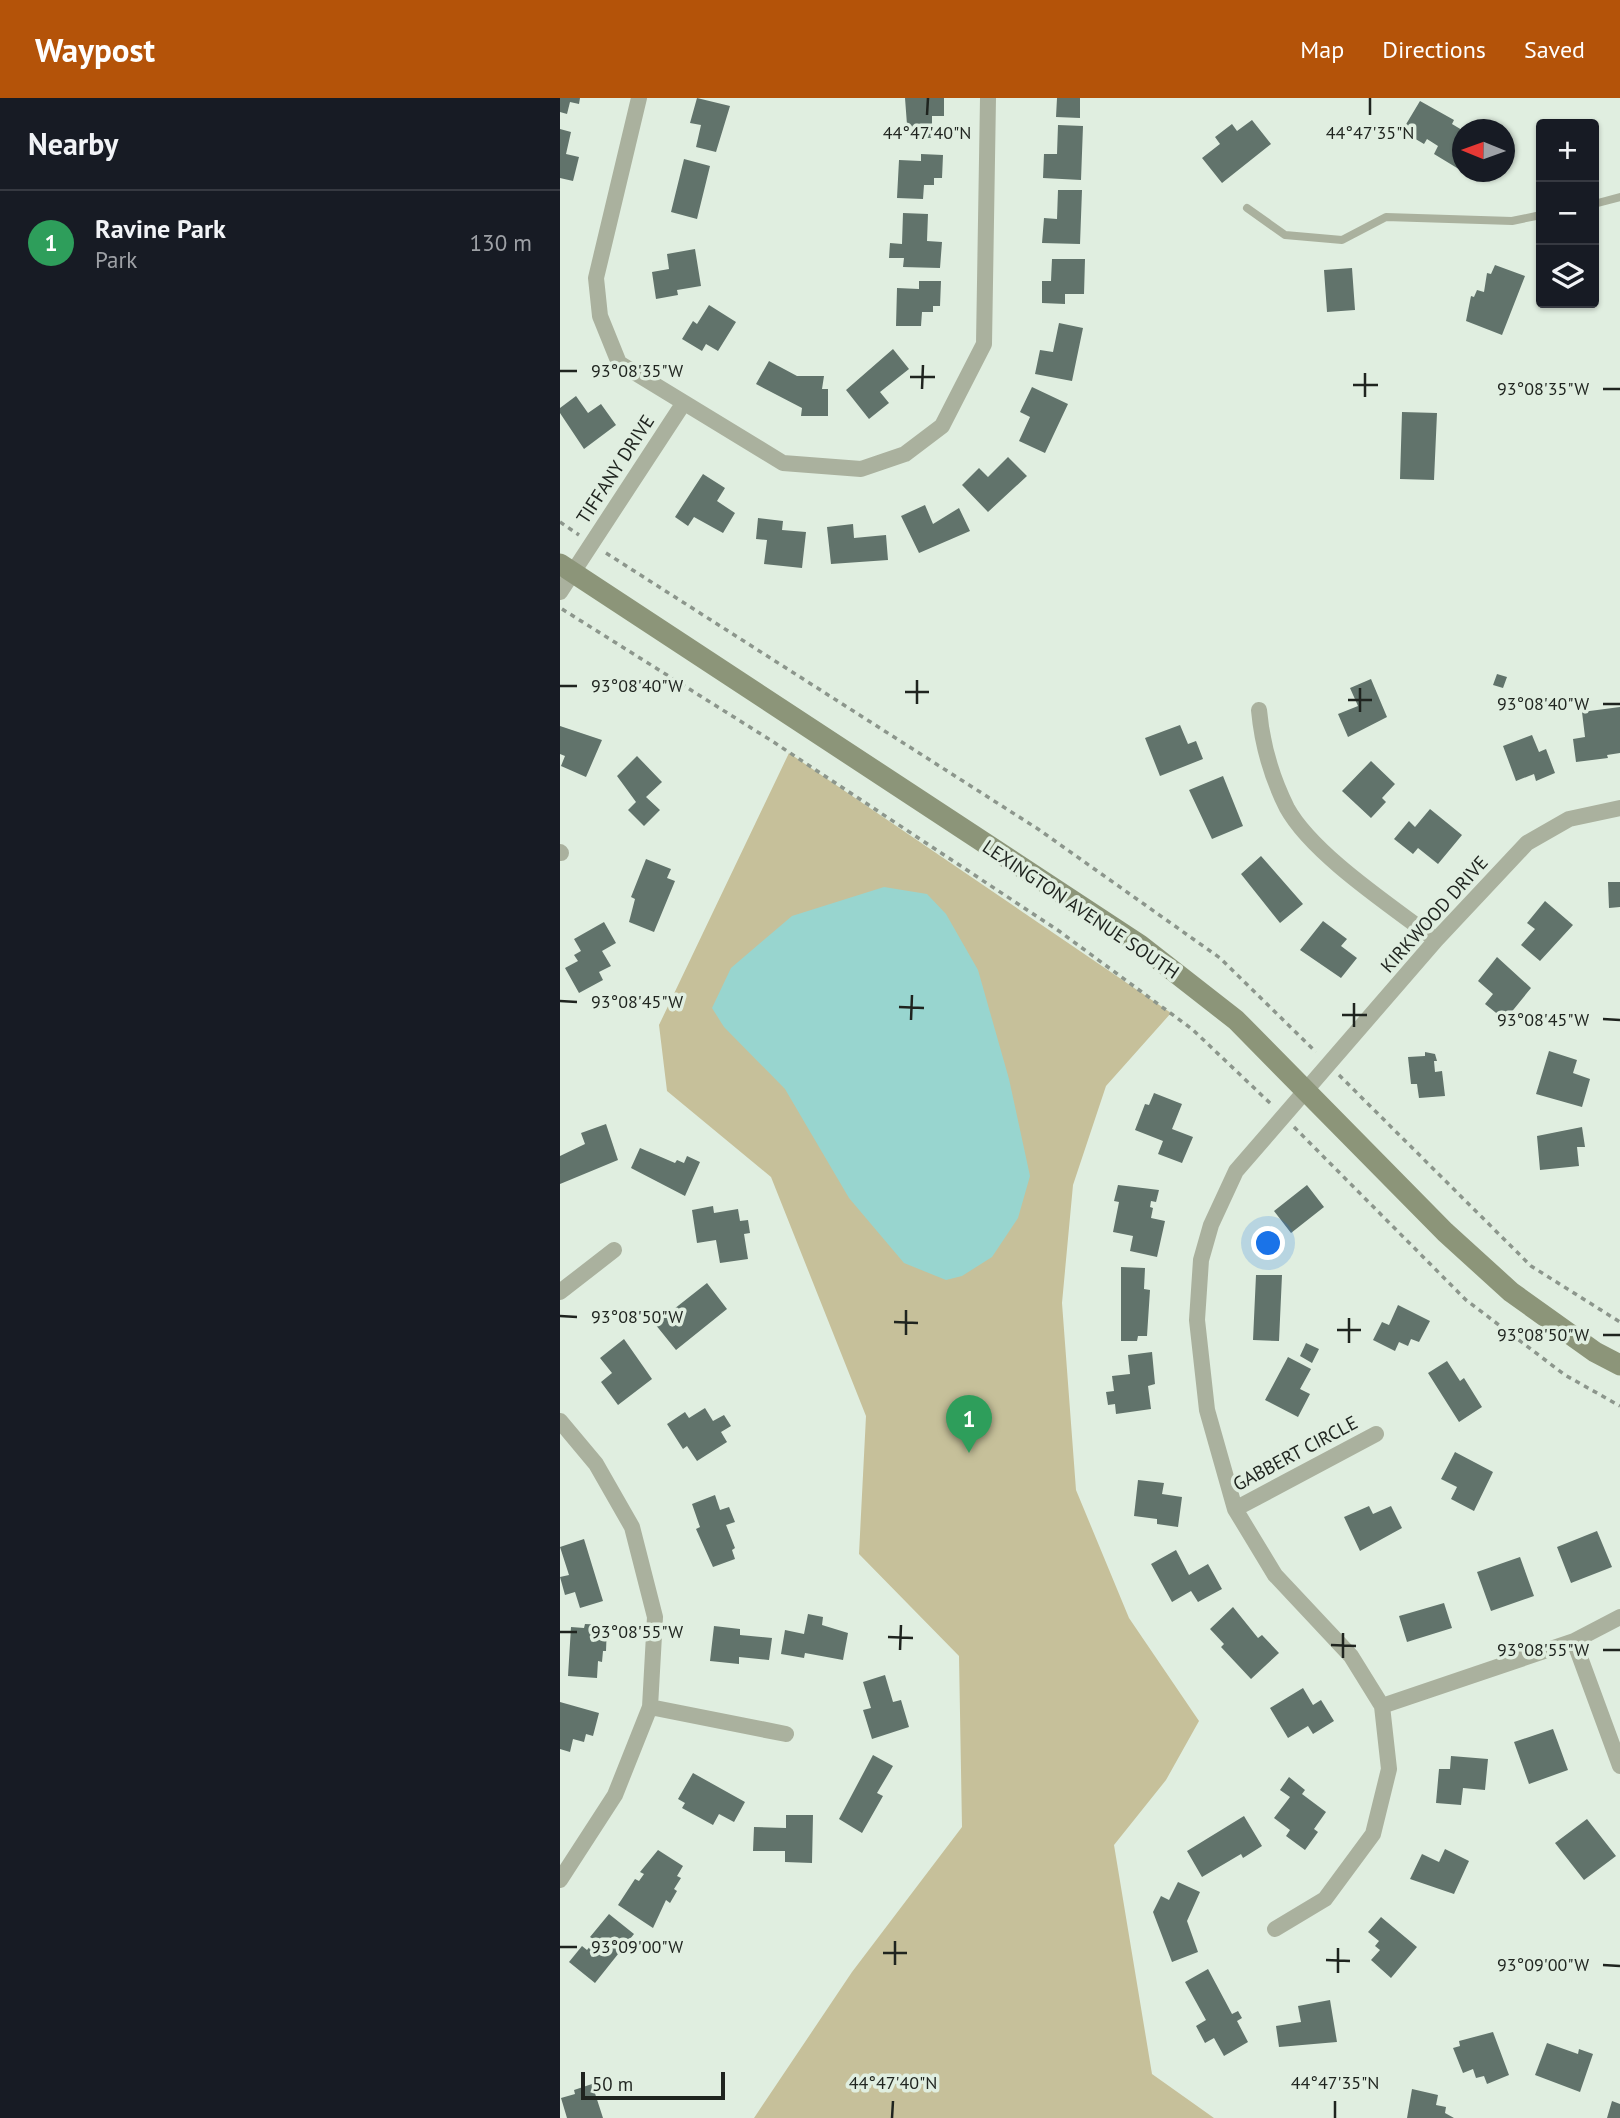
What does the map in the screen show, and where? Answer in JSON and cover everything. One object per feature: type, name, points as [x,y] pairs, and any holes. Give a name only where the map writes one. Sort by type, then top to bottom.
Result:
[{"type":"street","points":[[639,98],[596,278],[600,316],[619,363],[783,463],[861,469],[905,454],[942,426],[984,344],[988,98]]},
{"type":"street","name":"TIFFANY DRIVE","points":[[560,592],[566,568],[683,404]]},
{"type":"street","name":"LEXINGTON AVENUE SOUTH","points":[[566,568],[1140,945],[1236,1020],[1445,1232],[1511,1292],[1595,1352],[1620,1365]]},
{"type":"street","points":[[1259,710],[1262,741],[1288,809],[1324,852],[1436,940]]},
{"type":"street","name":"KIRKWOOD DRIVE","points":[[1382,1706],[1351,1656],[1275,1575],[1235,1509],[1207,1410],[1197,1320],[1201,1261],[1211,1225],[1236,1171],[1436,940],[1527,843],[1569,820],[1620,808]]},
{"type":"street","points":[[560,1292],[614,1250]]},
{"type":"street","points":[[560,1421],[596,1464],[632,1527],[655,1617],[650,1707],[615,1796],[560,1880]]},
{"type":"street","name":"GABBERT CIRCLE","points":[[1235,1509],[1376,1433]]},
{"type":"street","points":[[1275,1929],[1325,1899],[1373,1834],[1389,1769],[1382,1706],[1574,1641],[1620,1617]]},
{"type":"street","points":[[1574,1641],[1620,1766]]},
{"type":"street","points":[[650,1707],[786,1734]]},
{"type":"lane","points":[[1599,203],[1620,197]]},
{"type":"lane","points":[[1247,208],[1285,235],[1342,240],[1386,217],[1512,221],[1536,216]]},
{"type":"path","points":[[560,608],[772,741],[1059,931],[1192,1028],[1466,1300],[1565,1375],[1620,1406]]},
{"type":"shaded area","points":[[789,753],[1171,1013],[1106,1086],[1073,1185],[1062,1303],[1076,1490],[1129,1618],[1199,1721],[1166,1780],[1114,1845],[1152,2074],[1214,2118],[754,2118],[852,1972],[962,1827],[959,1656],[859,1554],[866,1416],[771,1177],[667,1091],[659,1025]]},
{"type":"water","points":[[884,887],[927,894],[946,914],[978,970],[1009,1079],[1030,1176],[1018,1218],[992,1257],[962,1276],[946,1280],[904,1263],[849,1198],[785,1089],[724,1027],[712,1008],[731,968],[792,916]]},
{"type":"building","points":[[560,98],[580,98],[579,104],[570,102],[567,114],[560,112]]},
{"type":"building","points":[[697,98],[730,106],[716,152],[696,147],[701,125],[690,123]]},
{"type":"building","points":[[905,98],[944,98],[944,116],[932,116],[932,138],[908,138]]},
{"type":"building","points":[[1057,98],[1080,98],[1080,118],[1056,117]]},
{"type":"building","points":[[1420,101],[1452,119],[1452,165],[1434,154],[1438,146],[1427,139],[1424,144],[1402,131]]},
{"type":"building","points":[[1252,120],[1271,144],[1222,183],[1202,158],[1220,144],[1215,137],[1232,124],[1237,131]]},
{"type":"building","points":[[1058,125],[1083,126],[1081,180],[1043,178],[1044,154],[1057,154]]},
{"type":"building","points":[[560,129],[571,132],[566,154],[579,157],[573,181],[560,178]]},
{"type":"building","points":[[921,154],[943,155],[942,178],[934,178],[934,185],[924,185],[923,199],[897,198],[899,160],[921,161]]},
{"type":"building","points":[[684,159],[710,166],[697,219],[671,212]]},
{"type":"building","points":[[1058,190],[1082,190],[1080,244],[1042,243],[1044,218],[1057,219]]},
{"type":"building","points":[[903,213],[928,214],[927,241],[942,242],[940,268],[903,267],[904,258],[889,258],[890,243],[902,244]]},
{"type":"building","points":[[695,249],[701,286],[677,290],[678,295],[656,299],[652,272],[669,269],[667,254]]},
{"type":"building","points":[[1052,259],[1085,259],[1084,294],[1065,294],[1065,304],[1042,303],[1042,281],[1051,281]]},
{"type":"building","points":[[1495,265],[1525,276],[1502,335],[1466,321],[1471,296],[1474,297],[1477,290],[1484,292],[1487,273],[1491,274]]},
{"type":"building","points":[[1352,268],[1355,310],[1327,312],[1324,270]]},
{"type":"building","points":[[919,281],[941,281],[940,306],[933,306],[933,312],[922,312],[921,326],[896,326],[897,288],[919,289]]},
{"type":"building","points":[[709,305],[736,322],[718,351],[706,344],[702,351],[682,339],[693,321],[697,324]]},
{"type":"building","points":[[1059,323],[1083,328],[1072,381],[1035,374],[1040,350],[1053,352]]},
{"type":"building","points":[[893,349],[909,369],[880,392],[889,403],[869,419],[846,390]]},
{"type":"building","points":[[769,361],[797,376],[824,376],[822,389],[828,389],[828,416],[801,416],[802,408],[756,384]]},
{"type":"building","points":[[1032,387],[1068,404],[1045,453],[1019,441],[1030,417],[1020,412]]},
{"type":"building","points":[[576,396],[588,413],[601,404],[616,425],[584,449],[560,413],[560,408]]},
{"type":"building","points":[[1402,412],[1437,413],[1434,480],[1400,479]]},
{"type":"building","points":[[1008,457],[1027,476],[988,512],[962,485],[979,468],[988,477]]},
{"type":"building","points":[[703,474],[725,488],[717,501],[735,513],[723,533],[694,517],[688,526],[675,517]]},
{"type":"building","points":[[925,505],[933,524],[959,508],[970,531],[919,553],[901,516]]},
{"type":"building","points":[[758,518],[783,521],[782,530],[806,532],[802,568],[764,564],[767,540],[756,539]]},
{"type":"building","points":[[853,524],[854,538],[886,535],[888,560],[831,564],[827,527]]},
{"type":"building","points":[[1497,674],[1507,677],[1503,688],[1493,685]]},
{"type":"building","points":[[1371,679],[1387,717],[1348,737],[1338,714],[1358,706],[1350,688]]},
{"type":"building","points":[[1620,707],[1620,753],[1607,755],[1608,758],[1576,762],[1573,739],[1585,737],[1582,712]]},
{"type":"building","points":[[1180,725],[1188,744],[1196,741],[1203,759],[1160,776],[1145,738]]},
{"type":"building","points":[[560,726],[602,740],[586,777],[561,766],[565,756],[560,754]]},
{"type":"building","points":[[1532,735],[1539,752],[1546,749],[1555,773],[1536,781],[1534,774],[1516,781],[1503,746]]},
{"type":"building","points":[[637,756],[662,782],[646,797],[660,810],[644,826],[628,810],[636,802],[617,776]]},
{"type":"building","points":[[1371,761],[1395,784],[1382,798],[1386,802],[1371,818],[1342,791]]},
{"type":"building","points":[[1223,776],[1243,826],[1212,839],[1189,790]]},
{"type":"building","points":[[1430,809],[1462,835],[1438,864],[1418,848],[1413,854],[1394,839],[1409,821],[1415,827]]},
{"type":"building","points":[[1261,856],[1303,904],[1280,923],[1241,874]]},
{"type":"building","points":[[646,859],[671,869],[667,878],[675,881],[654,932],[629,922],[635,899],[631,897]]},
{"type":"building","points":[[1608,882],[1620,882],[1620,907],[1609,908]]},
{"type":"building","points":[[1545,901],[1573,925],[1540,961],[1521,945],[1535,929],[1527,923]]},
{"type":"building","points":[[1323,921],[1347,939],[1341,946],[1357,958],[1341,978],[1300,950]]},
{"type":"building","points":[[604,922],[616,943],[602,951],[611,966],[599,972],[603,980],[579,993],[565,968],[578,961],[574,955],[581,951],[574,939]]},
{"type":"building","points":[[1497,957],[1531,988],[1505,1020],[1485,1004],[1493,994],[1478,981]]},
{"type":"building","points":[[1549,1051],[1577,1060],[1573,1073],[1590,1079],[1582,1107],[1536,1094]]},
{"type":"building","points":[[1425,1052],[1435,1054],[1435,1072],[1442,1071],[1445,1096],[1419,1098],[1417,1084],[1411,1084],[1408,1057],[1425,1056]]},
{"type":"building","points":[[1154,1093],[1182,1104],[1172,1129],[1193,1137],[1182,1163],[1158,1154],[1163,1141],[1135,1130],[1145,1104],[1149,1105]]},
{"type":"building","points":[[606,1124],[618,1160],[560,1184],[560,1156],[585,1144],[581,1133]]},
{"type":"building","points":[[1582,1127],[1585,1147],[1577,1147],[1579,1166],[1540,1170],[1537,1136]]},
{"type":"building","points":[[640,1148],[675,1163],[677,1160],[684,1163],[687,1156],[700,1162],[685,1196],[631,1168]]},
{"type":"building","points":[[1118,1185],[1159,1190],[1156,1202],[1151,1201],[1150,1207],[1153,1208],[1151,1218],[1165,1221],[1157,1257],[1130,1251],[1133,1236],[1113,1232],[1119,1202],[1114,1201]]},
{"type":"building","points":[[1307,1185],[1324,1207],[1291,1233],[1274,1211]]},
{"type":"building","points":[[713,1206],[714,1213],[738,1209],[740,1221],[748,1220],[750,1233],[744,1234],[748,1259],[720,1263],[716,1240],[697,1243],[692,1210]]},
{"type":"building","points":[[1121,1267],[1145,1268],[1144,1289],[1150,1290],[1147,1336],[1138,1336],[1137,1341],[1121,1341]]},
{"type":"building","points":[[1256,1275],[1282,1275],[1279,1341],[1253,1340]]},
{"type":"building","points":[[707,1283],[727,1309],[676,1350],[655,1324]]},
{"type":"building","points":[[1398,1305],[1430,1321],[1419,1342],[1411,1339],[1408,1346],[1399,1342],[1395,1351],[1373,1340],[1382,1322],[1389,1325]]},
{"type":"building","points":[[624,1339],[652,1379],[618,1405],[601,1382],[612,1373],[600,1358]]},
{"type":"building","points":[[1306,1343],[1319,1349],[1312,1363],[1300,1356]]},
{"type":"building","points":[[1152,1352],[1155,1384],[1148,1386],[1151,1409],[1116,1414],[1115,1404],[1108,1405],[1106,1392],[1114,1391],[1112,1376],[1130,1374],[1128,1355]]},
{"type":"building","points":[[1288,1357],[1311,1369],[1300,1389],[1310,1394],[1298,1417],[1265,1400]]},
{"type":"building","points":[[1447,1361],[1460,1381],[1464,1378],[1482,1407],[1459,1422],[1428,1373]]},
{"type":"building","points":[[705,1408],[713,1421],[724,1415],[731,1426],[721,1432],[727,1442],[697,1461],[687,1446],[683,1449],[667,1424],[685,1412],[689,1418]]},
{"type":"building","points":[[1455,1452],[1493,1472],[1474,1511],[1451,1499],[1457,1487],[1441,1479]]},
{"type":"building","points":[[1138,1480],[1164,1483],[1162,1494],[1182,1497],[1178,1527],[1157,1524],[1157,1519],[1134,1516]]},
{"type":"building","points":[[715,1495],[720,1510],[729,1507],[735,1522],[726,1525],[735,1548],[732,1550],[735,1559],[713,1567],[696,1529],[700,1527],[692,1504]]},
{"type":"building","points":[[1369,1506],[1373,1514],[1391,1506],[1402,1528],[1360,1551],[1344,1517]]},
{"type":"building","points":[[1597,1531],[1612,1567],[1571,1583],[1557,1547]]},
{"type":"building","points":[[584,1539],[603,1601],[580,1608],[575,1592],[565,1595],[560,1577],[569,1575],[560,1547]]},
{"type":"building","points":[[1176,1550],[1189,1575],[1208,1564],[1222,1589],[1198,1602],[1191,1591],[1172,1602],[1151,1564]]},
{"type":"building","points":[[1520,1557],[1534,1596],[1491,1611],[1477,1572]]},
{"type":"building","points":[[1444,1603],[1452,1628],[1407,1642],[1399,1616]]},
{"type":"building","points":[[1233,1607],[1258,1638],[1262,1635],[1279,1653],[1251,1679],[1221,1647],[1224,1644],[1210,1629]]},
{"type":"building","points":[[808,1614],[823,1617],[822,1625],[848,1633],[843,1660],[805,1653],[804,1658],[781,1654],[785,1630],[804,1634]]},
{"type":"building","points":[[585,1624],[607,1625],[606,1651],[603,1651],[602,1662],[598,1661],[597,1678],[568,1676],[571,1627],[584,1628]]},
{"type":"building","points":[[714,1626],[740,1629],[740,1635],[772,1638],[769,1660],[739,1657],[739,1664],[710,1661]]},
{"type":"building","points":[[885,1675],[893,1702],[901,1700],[909,1727],[872,1739],[863,1710],[871,1708],[863,1682]]},
{"type":"building","points":[[1303,1688],[1313,1705],[1321,1700],[1334,1721],[1313,1734],[1308,1726],[1288,1738],[1270,1708]]},
{"type":"building","points":[[560,1702],[599,1713],[593,1736],[586,1734],[584,1742],[573,1739],[570,1752],[560,1749]]},
{"type":"building","points":[[1553,1729],[1568,1770],[1529,1784],[1514,1742]]},
{"type":"building","points":[[873,1755],[893,1766],[877,1793],[883,1796],[862,1833],[839,1819]]},
{"type":"building","points":[[1451,1756],[1488,1759],[1485,1790],[1463,1788],[1461,1805],[1436,1803],[1439,1769],[1450,1769]]},
{"type":"building","points":[[693,1773],[745,1802],[734,1822],[719,1814],[713,1825],[682,1808],[685,1803],[678,1799]]},
{"type":"building","points":[[1289,1777],[1305,1790],[1302,1794],[1326,1812],[1314,1829],[1318,1832],[1305,1850],[1286,1836],[1290,1830],[1274,1818],[1290,1797],[1280,1790]]},
{"type":"building","points":[[786,1815],[813,1815],[812,1863],[785,1862],[785,1851],[753,1851],[754,1827],[786,1828]]},
{"type":"building","points":[[1244,1816],[1262,1846],[1243,1858],[1241,1854],[1202,1877],[1187,1851]]},
{"type":"building","points":[[1587,1819],[1616,1856],[1584,1880],[1555,1843]]},
{"type":"building","points":[[1445,1849],[1469,1861],[1454,1894],[1410,1879],[1422,1854],[1439,1862]]},
{"type":"building","points":[[658,1850],[683,1866],[677,1876],[681,1878],[674,1889],[677,1891],[670,1903],[666,1900],[653,1928],[618,1905],[635,1879],[639,1881],[644,1874],[640,1872]]},
{"type":"building","points":[[1178,1882],[1200,1892],[1187,1921],[1198,1952],[1172,1962],[1153,1912],[1161,1896],[1169,1900]]},
{"type":"building","points":[[609,1914],[634,1934],[595,1983],[569,1962],[582,1946],[587,1950],[595,1940],[590,1937]]},
{"type":"building","points":[[1381,1917],[1417,1947],[1391,1978],[1371,1960],[1380,1950],[1375,1946],[1379,1941],[1368,1932]]},
{"type":"building","points":[[1208,1969],[1232,2014],[1238,2011],[1242,2018],[1237,2021],[1248,2042],[1224,2056],[1214,2038],[1205,2043],[1196,2026],[1206,2020],[1185,1982]]},
{"type":"building","points":[[1330,2000],[1337,2042],[1279,2047],[1276,2026],[1301,2022],[1298,2006]]},
{"type":"building","points":[[1493,2032],[1509,2075],[1487,2084],[1484,2076],[1476,2078],[1473,2069],[1463,2073],[1453,2048],[1460,2046],[1459,2041]]},
{"type":"building","points":[[1547,2043],[1578,2054],[1579,2049],[1593,2054],[1580,2092],[1535,2075]]},
{"type":"building","points":[[592,2084],[603,2118],[567,2118],[561,2098],[575,2094],[574,2090]]},
{"type":"building","points":[[1412,2089],[1438,2095],[1436,2105],[1446,2107],[1445,2113],[1454,2118],[1407,2118]]},
{"type":"building","points":[[1612,2101],[1620,2104],[1620,2118],[1607,2118]]},
{"type":"place","name":"Ravine Park","points":[[969,1453]]}]
